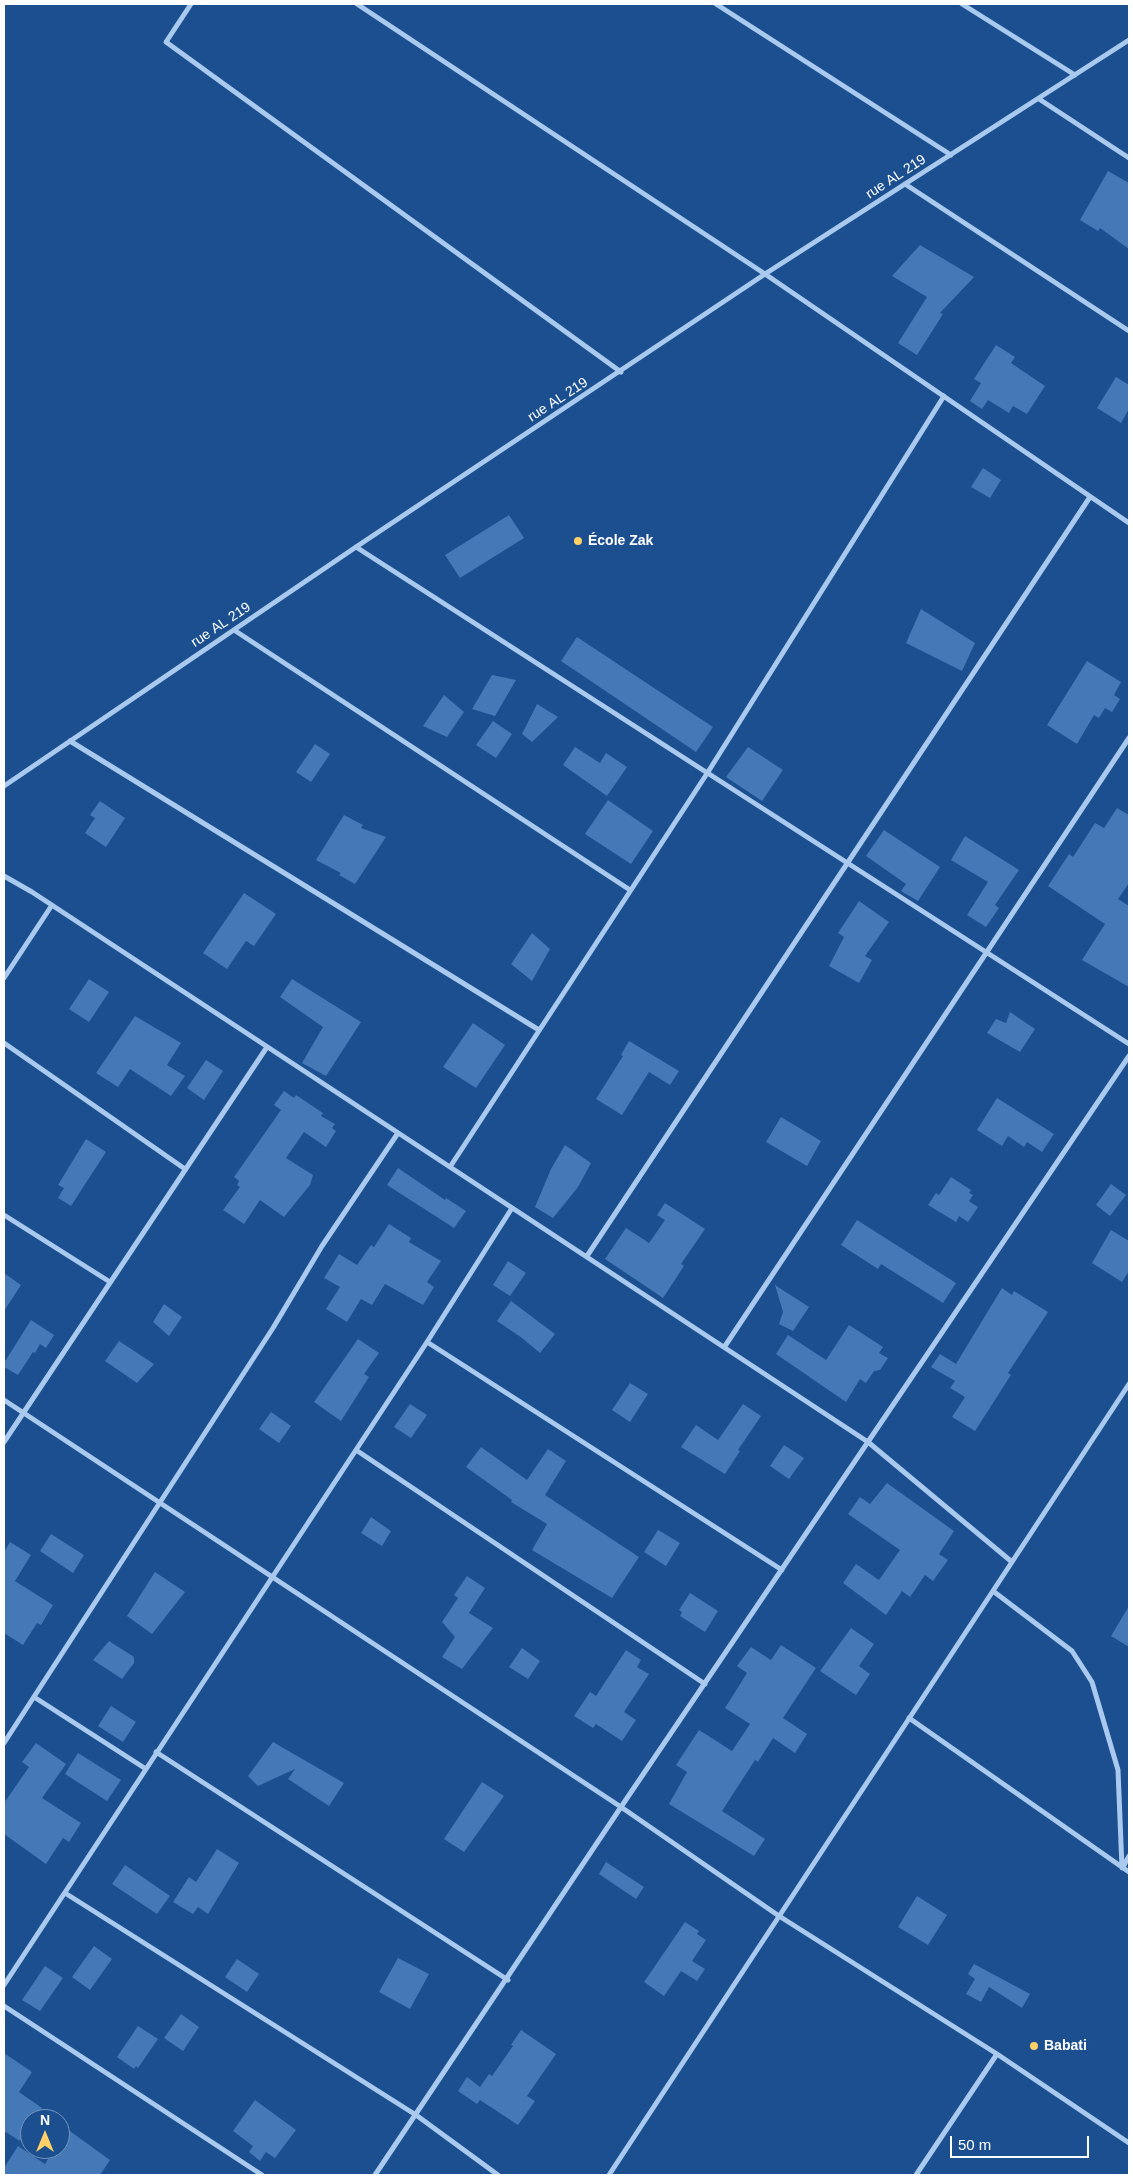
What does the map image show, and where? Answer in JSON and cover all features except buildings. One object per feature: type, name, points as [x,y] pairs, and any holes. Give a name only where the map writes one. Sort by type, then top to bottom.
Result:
[{"type":"street","points":[[191,4],[166,42],[621,372]]},
{"type":"street","points":[[358,4],[765,274],[1129,523]]},
{"type":"street","points":[[716,4],[951,155]]},
{"type":"street","points":[[962,4],[1075,75]]},
{"type":"street","name":"rue AL 219","points":[[4,786],[356,547],[621,372],[765,274],[1129,40]]},
{"type":"street","points":[[1039,99],[1129,158]]},
{"type":"street","points":[[906,184],[1129,331]]},
{"type":"street","points":[[450,1167],[708,772],[944,396]]},
{"type":"street","points":[[587,1256],[1090,497]]},
{"type":"street","points":[[356,547],[1129,1044]]},
{"type":"street","points":[[234,630],[630,890]]},
{"type":"street","points":[[725,1346],[1129,738]]},
{"type":"street","points":[[70,741],[539,1030]]},
{"type":"street","points":[[4,876],[725,1346],[868,1442],[1012,1562]]},
{"type":"street","points":[[4,978],[52,906]]},
{"type":"street","points":[[4,1043],[186,1169]]},
{"type":"street","points":[[4,1442],[267,1047]]},
{"type":"street","points":[[375,2175],[508,1980],[621,1807],[1129,1056]]},
{"type":"street","points":[[4,1743],[273,1328],[322,1246],[398,1133]]},
{"type":"street","points":[[4,1985],[427,1342],[512,1208]]},
{"type":"street","points":[[4,1215],[110,1282]]},
{"type":"street","points":[[427,1342],[782,1570]]},
{"type":"street","points":[[609,2175],[1129,1384]]},
{"type":"street","points":[[4,1400],[621,1807],[779,1916],[997,2054],[1129,2143]]},
{"type":"street","points":[[356,1450],[705,1684]]},
{"type":"street","points":[[993,1590],[1072,1651],[1092,1682],[1118,1770],[1122,1868]]},
{"type":"street","points":[[34,1697],[146,1769]]},
{"type":"street","points":[[909,1718],[1129,1872]]},
{"type":"street","points":[[156,1752],[508,1980]]},
{"type":"street","points":[[1122,1868],[1129,1856]]},
{"type":"street","points":[[64,1893],[416,2115],[498,2175]]},
{"type":"street","points":[[4,2006],[262,2175]]},
{"type":"street","points":[[916,2175],[997,2054]]},
{"type":"place","name":"École Zak","points":[[578,541]]},
{"type":"place","name":"Babati","points":[[1034,2046]]}]
